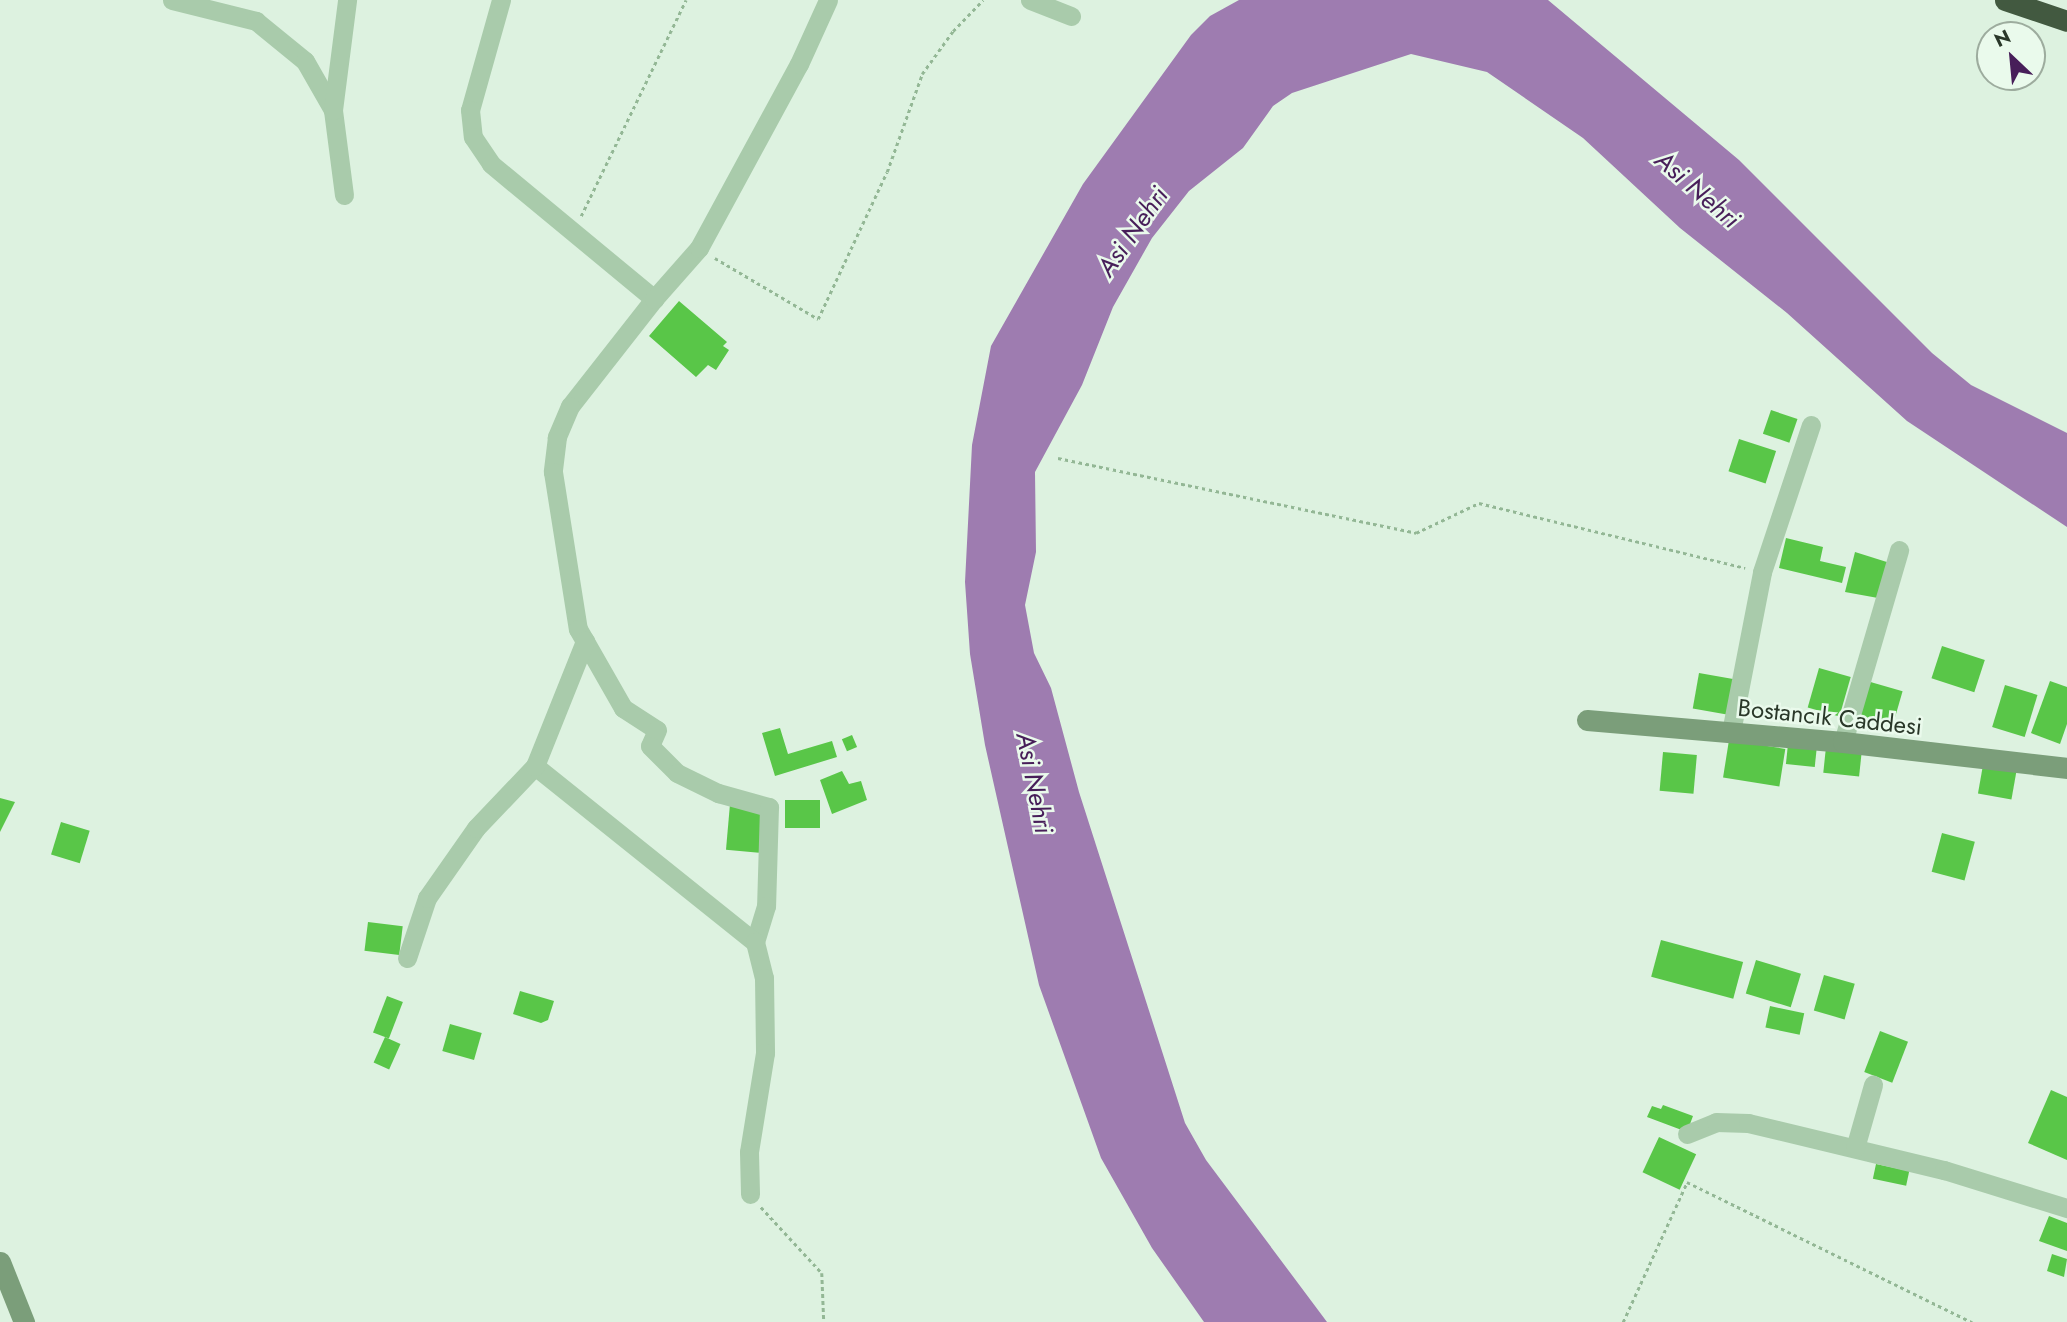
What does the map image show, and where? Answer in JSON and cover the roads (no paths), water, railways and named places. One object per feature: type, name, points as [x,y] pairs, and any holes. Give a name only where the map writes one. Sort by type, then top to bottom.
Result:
[{"type":"highway","points":[[2005,0],[2067,21]]},
{"type":"street","points":[[172,0],[256,20],[305,61],[333,110]]},
{"type":"street","points":[[344,195],[333,110],[347,0]]},
{"type":"street","points":[[500,0],[470,110],[473,137],[491,164],[654,299]]},
{"type":"street","points":[[750,1194],[749,1152],[765,1053],[764,978],[755,942],[766,906],[769,807],[718,793],[677,773],[650,746],[657,730],[623,708],[578,629],[553,472],[557,437],[570,406],[654,299],[699,248],[799,64],[828,0]]},
{"type":"street","points":[[1030,0],[1071,16]]},
{"type":"street","points":[[1731,732],[1762,572],[1811,425]]},
{"type":"street","points":[[1843,742],[1899,550]]},
{"type":"street","points":[[407,958],[427,898],[476,828],[535,766],[584,640]]},
{"type":"street","name":"Bostancık Caddesi","points":[[1587,720],[1843,742],[2067,768]]},
{"type":"street","points":[[535,766],[755,942]]},
{"type":"street","points":[[1855,1148],[1873,1085]]},
{"type":"street","points":[[1687,1134],[1726,1121],[1855,1148],[2067,1208]]},
{"type":"street","points":[[0,1262],[24,1322]]},
{"type":"water","name":"Asi Nehri","points":[[1239,0],[1548,0],[1739,160],[1932,353],[1971,385],[2067,433],[2067,527],[1907,421],[1787,313],[1680,228],[1583,138],[1487,72],[1411,54],[1292,93],[1273,106],[1243,148],[1189,191],[1152,238],[1113,307],[1082,385],[1035,472],[1036,552],[1025,605],[1034,653],[1051,688],[1079,792],[1185,1123],[1206,1160],[1327,1322],[1204,1322],[1152,1248],[1101,1158],[1039,985],[985,745],[970,654],[965,582],[972,445],[991,346],[1083,184],[1191,35],[1210,16]]}]
